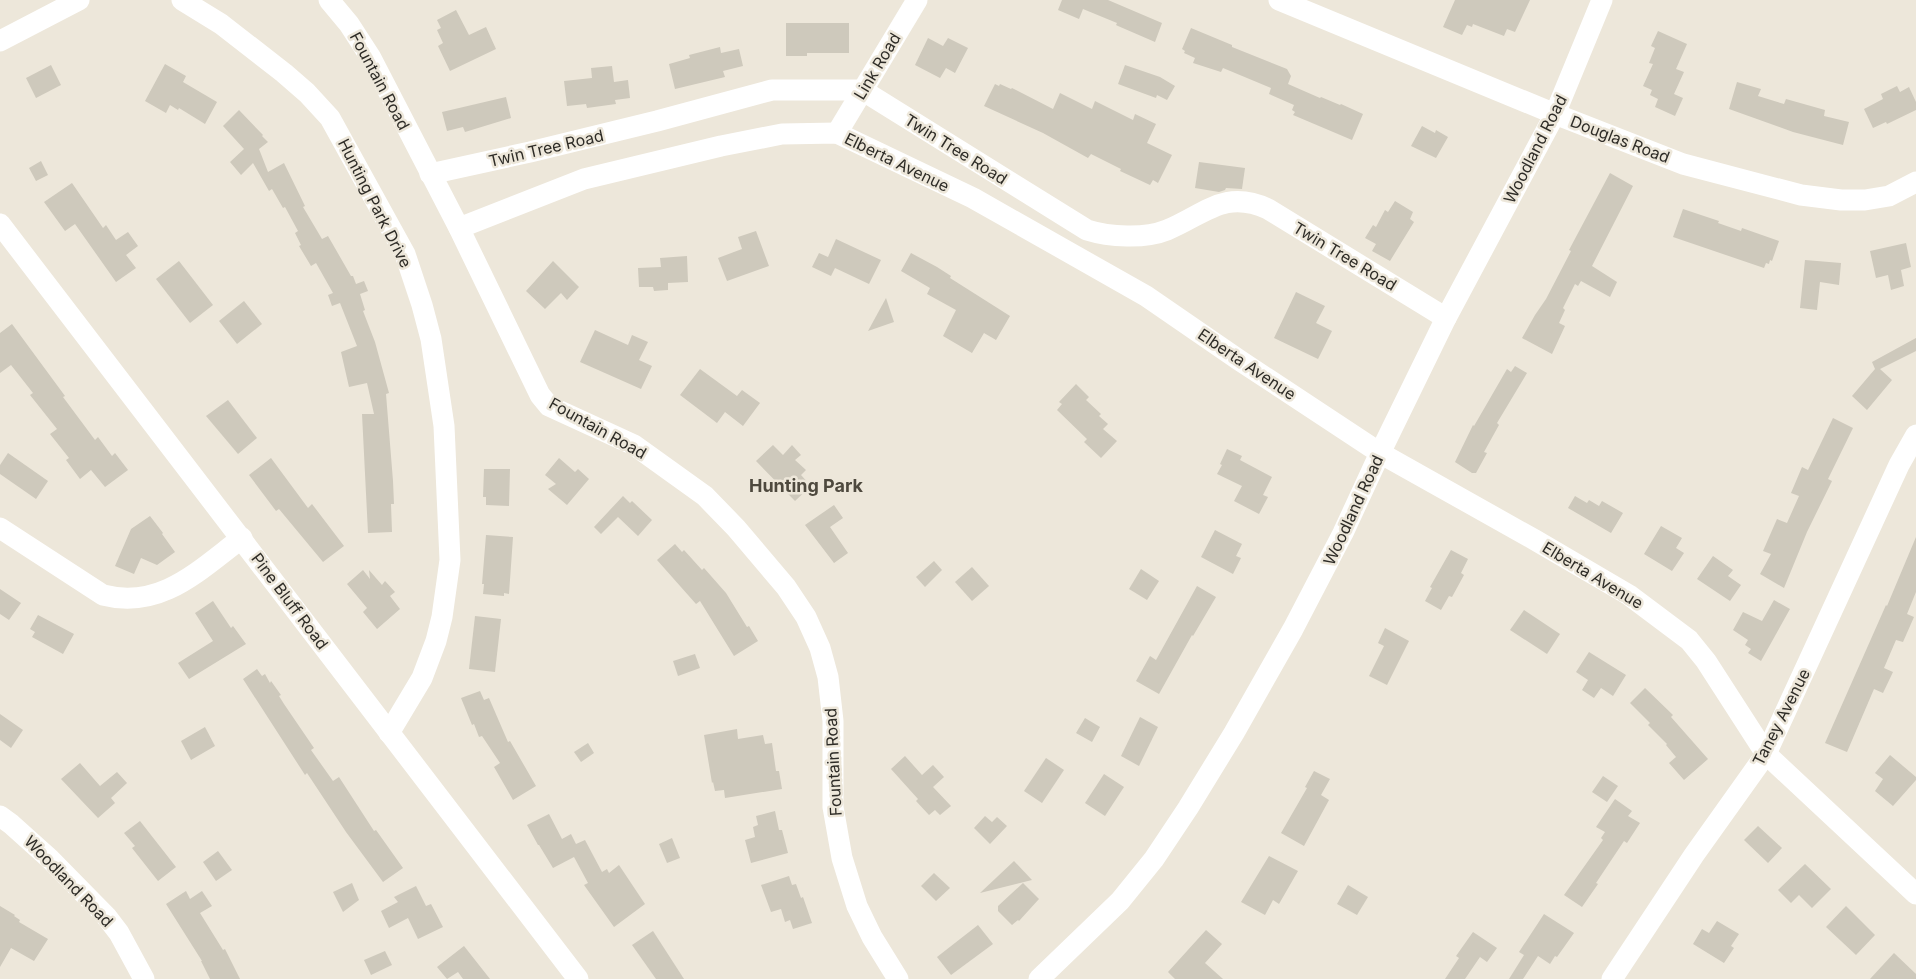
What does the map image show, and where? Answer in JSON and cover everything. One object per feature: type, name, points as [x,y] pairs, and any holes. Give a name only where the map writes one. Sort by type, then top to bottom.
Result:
[{"type":"street","points":[[0,41],[79,0]]},
{"type":"street","name":"Hunting Park Drive","points":[[182,0],[221,24],[284,73],[308,93],[330,118],[404,254],[422,305],[431,339],[444,426],[450,560],[442,617],[436,641],[422,678],[389,733]]},
{"type":"street","name":"Fountain Road","points":[[329,0],[349,24],[371,58],[459,228],[540,395],[549,406],[634,445],[705,496],[736,528],[780,580],[806,617],[820,648],[828,677],[833,721],[833,807],[842,858],[857,906],[872,937],[898,979]]},
{"type":"street","name":"Link Road","points":[[837,133],[917,0]]},
{"type":"street","name":"Douglas Road","points":[[1278,0],[1555,114],[1683,164],[1801,195],[1841,200],[1865,200],[1889,196],[1916,182]]},
{"type":"street","name":"Woodland Road","points":[[1039,979],[1120,901],[1154,859],[1234,733],[1293,629],[1343,533],[1446,318],[1555,114],[1602,0]]},
{"type":"street","name":"Twin Tree Road","points":[[430,174],[639,126],[772,90],[862,90],[1087,230],[1104,236],[1151,234],[1166,230],[1209,208],[1233,201],[1253,202],[1268,209],[1446,318]]},
{"type":"street","name":"Elberta Avenue","points":[[459,228],[584,179],[721,146],[782,134],[837,133],[973,198],[1146,296],[1380,453],[1612,585],[1668,623],[1689,640],[1706,661],[1766,754],[1916,894]]},
{"type":"street","name":"Pine Bluff Road","points":[[0,224],[350,678],[389,733],[578,979]]},
{"type":"street","name":"Taney Avenue","points":[[1612,979],[1694,855],[1766,754],[1899,465],[1916,435]]},
{"type":"street","points":[[0,528],[103,595],[118,599],[138,598],[177,586],[242,538]]},
{"type":"street","name":"Woodland Road","points":[[0,816],[50,859],[106,916],[119,933],[144,979]]},
{"type":"building","points":[[1062,0],[1108,0],[1162,23],[1155,42],[1083,9],[1079,19],[1058,10]]},
{"type":"building","points":[[1455,0],[1530,0],[1515,32],[1507,29],[1504,36],[1473,24],[1472,27],[1467,25],[1462,35],[1443,27]]},
{"type":"building","points":[[456,10],[469,35],[486,27],[496,49],[450,71],[438,46],[443,43],[437,30],[441,28],[437,20]]},
{"type":"building","points":[[786,23],[849,23],[849,53],[807,53],[807,56],[786,56]]},
{"type":"building","points":[[1191,28],[1287,69],[1291,76],[1288,84],[1363,114],[1352,140],[1293,115],[1295,112],[1292,110],[1294,105],[1269,94],[1271,88],[1223,68],[1221,72],[1193,63],[1195,58],[1184,53],[1185,51],[1182,49]]},
{"type":"building","points":[[1658,31],[1687,44],[1676,69],[1684,72],[1674,94],[1683,98],[1675,116],[1655,107],[1658,99],[1650,95],[1652,90],[1643,86],[1653,64],[1649,63],[1655,48],[1651,46]]},
{"type":"building","points":[[928,38],[943,46],[948,38],[968,48],[955,73],[946,68],[940,78],[915,65]]},
{"type":"building","points":[[720,47],[721,53],[739,49],[743,66],[723,71],[725,77],[675,89],[669,64],[690,58],[689,55]]},
{"type":"building","points":[[165,64],[186,76],[183,82],[217,102],[205,124],[179,108],[178,110],[170,105],[166,113],[145,101]]},
{"type":"building","points":[[51,65],[61,85],[36,98],[26,78]]},
{"type":"building","points":[[1125,65],[1160,77],[1175,86],[1167,100],[1157,95],[1156,98],[1118,84]]},
{"type":"building","points":[[612,66],[614,82],[628,80],[630,98],[615,100],[616,104],[587,108],[586,104],[567,106],[564,81],[592,78],[591,68]]},
{"type":"building","points":[[1737,82],[1761,89],[1758,96],[1784,104],[1786,99],[1825,110],[1824,116],[1849,122],[1843,145],[1793,132],[1729,109]]},
{"type":"building","points":[[995,84],[1012,88],[1053,109],[1060,93],[1092,109],[1095,101],[1133,120],[1135,114],[1156,124],[1147,143],[1172,155],[1158,183],[1153,180],[1150,185],[1120,171],[1121,169],[1091,154],[1088,158],[1043,133],[984,106]]},
{"type":"building","points":[[1897,86],[1900,92],[1909,87],[1916,102],[1916,110],[1887,124],[1886,122],[1873,128],[1864,109],[1883,99],[1881,94]]},
{"type":"building","points":[[506,97],[511,118],[465,132],[463,127],[447,131],[442,112]]},
{"type":"building","points":[[239,110],[268,142],[259,149],[268,172],[284,163],[305,206],[303,207],[322,239],[328,236],[356,284],[364,281],[368,291],[360,294],[365,310],[363,311],[375,342],[389,393],[386,394],[394,504],[391,504],[392,532],[368,533],[362,414],[374,414],[367,383],[349,387],[341,352],[357,346],[340,303],[332,306],[328,295],[333,293],[316,263],[311,266],[299,246],[301,245],[295,233],[298,231],[285,207],[283,208],[272,189],[269,191],[253,163],[241,175],[230,162],[244,149],[223,126]]},
{"type":"building","points":[[1422,126],[1435,133],[1436,130],[1448,137],[1436,158],[1411,146]]},
{"type":"building","points":[[41,161],[48,175],[36,181],[29,168]]},
{"type":"building","points":[[1199,162],[1245,168],[1242,189],[1226,188],[1219,192],[1195,188]]},
{"type":"building","points":[[1610,173],[1633,186],[1592,266],[1617,282],[1610,297],[1581,281],[1578,286],[1575,284],[1563,308],[1565,310],[1559,323],[1565,326],[1552,354],[1522,338],[1546,299],[1571,251],[1569,250]]},
{"type":"building","points":[[72,183],[103,228],[106,225],[116,240],[128,232],[138,246],[126,255],[136,268],[116,282],[75,224],[65,231],[44,202]]},
{"type":"building","points":[[1395,201],[1413,212],[1410,219],[1414,222],[1390,261],[1372,251],[1376,244],[1365,238],[1373,225],[1376,227],[1385,210],[1388,212]]},
{"type":"building","points":[[1683,209],[1719,221],[1718,223],[1741,231],[1742,228],[1779,241],[1772,261],[1770,260],[1769,264],[1766,263],[1764,268],[1673,237]]},
{"type":"building","points":[[756,231],[769,266],[727,281],[718,258],[742,249],[738,237]]},
{"type":"building","points":[[836,239],[881,260],[869,284],[835,268],[831,276],[812,267],[819,253],[828,257]]},
{"type":"building","points":[[1906,243],[1911,267],[1901,270],[1904,286],[1891,290],[1888,275],[1876,278],[1870,251]]},
{"type":"building","points":[[911,253],[937,267],[951,276],[950,278],[1010,316],[996,340],[984,333],[972,353],[943,336],[956,310],[927,294],[930,288],[901,271]]},
{"type":"building","points":[[687,256],[688,282],[668,283],[668,290],[654,291],[653,287],[639,287],[638,268],[661,267],[660,258]]},
{"type":"building","points":[[1805,260],[1841,263],[1839,285],[1820,282],[1817,310],[1800,308]]},
{"type":"building","points":[[179,261],[213,305],[190,323],[156,279]]},
{"type":"building","points":[[553,261],[579,287],[567,300],[561,293],[545,309],[526,291]]},
{"type":"building","points":[[1296,292],[1325,306],[1316,323],[1332,331],[1318,359],[1274,338]]},
{"type":"building","points":[[886,298],[894,322],[868,331]]},
{"type":"building","points":[[244,301],[262,324],[237,344],[219,321]]},
{"type":"building","points":[[12,324],[95,440],[98,437],[112,456],[115,453],[128,470],[105,487],[91,470],[80,479],[66,460],[69,458],[50,434],[57,429],[30,395],[33,393],[11,365],[0,373],[0,333]]},
{"type":"building","points":[[595,330],[628,345],[632,335],[648,342],[639,360],[652,366],[641,389],[580,362]]},
{"type":"building","points":[[1916,338],[1916,351],[1880,369],[1892,380],[1867,410],[1852,396],[1875,369],[1872,362]]},
{"type":"building","points":[[1515,366],[1527,373],[1497,423],[1499,425],[1484,452],[1487,453],[1476,473],[1472,473],[1455,462],[1473,425],[1507,369],[1511,372]]},
{"type":"building","points":[[700,369],[737,396],[742,390],[760,403],[743,426],[725,412],[717,423],[680,395]]},
{"type":"building","points":[[1076,384],[1089,397],[1086,400],[1101,414],[1099,416],[1108,424],[1103,429],[1117,441],[1101,458],[1084,442],[1087,439],[1057,410],[1062,404],[1059,402]]},
{"type":"building","points":[[228,400],[257,438],[238,454],[206,416]]},
{"type":"building","points":[[1833,418],[1853,428],[1828,479],[1832,481],[1807,532],[1784,588],[1760,574],[1771,554],[1763,551],[1777,519],[1787,523],[1799,496],[1791,493],[1802,467],[1808,470]]},
{"type":"building","points":[[773,445],[783,455],[792,445],[801,455],[795,460],[806,470],[801,475],[811,486],[795,501],[756,461]]},
{"type":"building","points":[[1227,449],[1242,456],[1240,460],[1272,477],[1263,495],[1268,497],[1259,514],[1234,501],[1242,486],[1217,474]]},
{"type":"building","points":[[8,453],[48,481],[36,499],[0,474],[0,465]]},
{"type":"building","points":[[271,458],[308,508],[312,504],[344,546],[323,562],[279,509],[276,511],[249,475]]},
{"type":"building","points":[[559,458],[575,472],[578,469],[589,479],[567,505],[548,489],[556,484],[545,475]]},
{"type":"building","points":[[484,469],[510,469],[509,506],[486,505],[486,497],[483,497]]},
{"type":"building","points":[[623,496],[630,503],[632,501],[652,520],[638,536],[618,517],[601,534],[594,527]]},
{"type":"building","points":[[1575,496],[1587,503],[1589,500],[1599,506],[1602,501],[1623,513],[1611,533],[1568,508]]},
{"type":"building","points":[[834,505],[843,518],[830,527],[848,553],[834,563],[805,525]]},
{"type":"building","points":[[150,516],[175,552],[157,565],[141,558],[134,574],[115,566],[131,529]]},
{"type":"building","points":[[1661,526],[1682,538],[1676,548],[1684,553],[1672,571],[1644,554]]},
{"type":"building","points":[[1215,530],[1242,544],[1236,556],[1241,558],[1233,574],[1201,557]]},
{"type":"building","points":[[486,535],[513,537],[509,594],[504,593],[504,596],[483,594],[484,584],[482,584]]},
{"type":"building","points":[[1916,537],[1916,592],[1907,614],[1914,617],[1903,642],[1896,640],[1884,668],[1893,672],[1883,693],[1874,689],[1847,752],[1825,743]]},
{"type":"building","points":[[675,544],[682,552],[684,550],[702,570],[704,568],[726,593],[758,641],[734,656],[700,601],[696,604],[657,560]]},
{"type":"building","points":[[1451,550],[1468,559],[1461,573],[1464,575],[1452,597],[1449,596],[1441,610],[1425,601],[1432,588],[1430,587]]},
{"type":"building","points":[[1713,556],[1733,570],[1728,576],[1741,585],[1730,601],[1697,579]]},
{"type":"building","points":[[934,561],[942,570],[925,587],[916,577]]},
{"type":"building","points":[[972,567],[989,586],[972,601],[955,582]]},
{"type":"building","points":[[1141,569],[1159,581],[1147,600],[1129,589]]},
{"type":"building","points":[[363,570],[370,579],[369,570],[382,585],[385,581],[395,592],[390,596],[400,609],[377,629],[363,612],[367,608],[347,584]]},
{"type":"building","points":[[1197,586],[1216,597],[1159,694],[1136,681],[1150,656],[1156,660]]},
{"type":"building","points":[[0,589],[21,603],[9,620],[0,614]]},
{"type":"building","points":[[1774,600],[1790,609],[1761,661],[1748,653],[1751,649],[1745,645],[1748,640],[1733,630],[1743,612],[1762,621]]},
{"type":"building","points":[[213,601],[231,628],[233,626],[246,644],[189,679],[178,663],[213,641],[195,613]]},
{"type":"building","points":[[1524,610],[1560,634],[1547,654],[1510,630]]},
{"type":"building","points":[[38,615],[74,634],[63,654],[32,637],[35,632],[30,629]]},
{"type":"building","points":[[475,616],[501,619],[495,672],[469,669]]},
{"type":"building","points":[[1385,628],[1409,641],[1387,685],[1369,676],[1384,646],[1378,643]]},
{"type":"building","points":[[1589,652],[1626,675],[1613,696],[1601,688],[1594,698],[1582,690],[1588,680],[1576,672]]},
{"type":"building","points":[[695,654],[700,668],[678,676],[673,661]]},
{"type":"building","points":[[257,669],[262,676],[265,674],[281,695],[279,696],[314,748],[311,750],[333,781],[339,777],[374,831],[376,830],[403,868],[383,882],[346,832],[307,773],[305,775],[243,679]]},
{"type":"building","points":[[1645,688],[1673,715],[1671,717],[1708,759],[1684,780],[1669,763],[1676,757],[1667,744],[1630,703]]},
{"type":"building","points":[[480,691],[484,700],[489,698],[508,742],[510,741],[536,786],[513,800],[494,767],[500,763],[482,736],[479,737],[461,698]]},
{"type":"building","points":[[0,714],[23,730],[11,748],[0,740]]},
{"type":"building","points":[[1140,717],[1158,727],[1139,766],[1121,756]]},
{"type":"building","points":[[1085,718],[1100,727],[1092,742],[1076,733]]},
{"type":"building","points":[[205,727],[215,746],[191,760],[181,741]]},
{"type":"building","points":[[737,729],[738,739],[763,735],[765,744],[772,743],[776,771],[779,771],[782,789],[725,798],[724,790],[715,791],[704,735]]},
{"type":"building","points":[[588,743],[594,753],[581,762],[574,752]]},
{"type":"building","points":[[1890,755],[1916,777],[1916,780],[1893,806],[1875,791],[1883,779],[1875,773]]},
{"type":"building","points":[[905,756],[922,775],[933,765],[944,777],[933,787],[951,806],[940,815],[935,810],[929,815],[916,801],[918,799],[891,769]]},
{"type":"building","points":[[1046,758],[1064,770],[1042,803],[1024,791]]},
{"type":"building","points":[[80,763],[100,786],[117,772],[127,783],[111,798],[115,803],[98,818],[61,779]]},
{"type":"building","points":[[1314,771],[1330,779],[1321,795],[1329,800],[1304,846],[1281,833],[1307,788],[1305,787]]},
{"type":"building","points":[[1104,774],[1124,787],[1105,816],[1085,803]]},
{"type":"building","points":[[1603,776],[1618,786],[1607,802],[1592,792]]},
{"type":"building","points":[[1615,799],[1632,811],[1628,816],[1640,823],[1627,843],[1624,841],[1582,907],[1564,895],[1603,840],[1601,838],[1605,832],[1596,827]]},
{"type":"building","points":[[775,811],[779,830],[782,830],[788,853],[751,863],[745,840],[755,837],[753,827],[758,825],[756,816]]},
{"type":"building","points":[[549,814],[562,839],[571,834],[576,844],[585,840],[602,872],[607,869],[609,873],[619,865],[645,904],[614,927],[584,885],[588,883],[574,857],[553,868],[538,845],[527,825]]},
{"type":"building","points":[[985,816],[992,822],[997,817],[1007,826],[990,844],[974,828]]},
{"type":"building","points":[[140,821],[176,867],[158,881],[132,848],[135,846],[124,833]]},
{"type":"building","points":[[1758,826],[1782,848],[1768,863],[1744,840]]},
{"type":"building","points":[[672,838],[680,858],[667,863],[659,844]]},
{"type":"building","points":[[218,851],[232,870],[216,881],[203,862]]},
{"type":"building","points":[[1269,856],[1298,871],[1279,904],[1273,900],[1265,915],[1241,902]]},
{"type":"building","points":[[1014,861],[1032,880],[980,893]]},
{"type":"building","points":[[1805,864],[1831,889],[1812,908],[1799,895],[1791,903],[1778,890]]},
{"type":"building","points":[[934,873],[950,888],[936,901],[921,886]]},
{"type":"building","points":[[789,876],[792,885],[796,884],[801,898],[803,897],[812,923],[793,929],[790,920],[785,922],[781,909],[771,912],[761,885]]},
{"type":"building","points":[[352,883],[359,900],[343,912],[333,892]]},
{"type":"building","points":[[1023,883],[1039,899],[1019,921],[1012,925],[998,911],[998,906]]},
{"type":"building","points":[[1348,885],[1368,897],[1357,915],[1337,904]]},
{"type":"building","points":[[416,886],[426,906],[431,904],[443,927],[418,939],[408,918],[389,928],[381,911],[398,902],[394,897]]},
{"type":"building","points":[[186,891],[190,899],[202,891],[212,906],[200,913],[223,950],[225,949],[240,979],[210,979],[202,961],[166,904]]},
{"type":"building","points":[[0,906],[15,915],[20,920],[19,922],[48,939],[34,961],[11,948],[0,967]]},
{"type":"building","points":[[1846,906],[1875,935],[1856,955],[1826,927]]},
{"type":"building","points":[[1544,914],[1574,933],[1550,964],[1538,956],[1523,979],[1509,979],[1524,955],[1519,952]]},
{"type":"building","points":[[1717,921],[1739,934],[1731,946],[1734,948],[1724,963],[1693,944],[1702,929],[1709,933]]},
{"type":"building","points":[[978,925],[993,944],[951,975],[937,957]]},
{"type":"building","points":[[1206,930],[1222,944],[1205,963],[1223,979],[1175,979],[1168,972]]},
{"type":"building","points":[[653,931],[684,979],[656,979],[632,945]]},
{"type":"building","points":[[1473,932],[1497,948],[1487,962],[1480,957],[1465,979],[1445,979],[1459,958],[1456,956]]},
{"type":"building","points":[[464,946],[490,979],[463,979],[458,972],[447,979],[437,967]]},
{"type":"building","points":[[385,951],[392,965],[371,975],[364,960]]},
{"type":"building","points":[[1894,953],[1916,974],[1916,979],[1870,979]]},
{"type":"district","name":"Hunting Park","points":[[806,485]]}]
